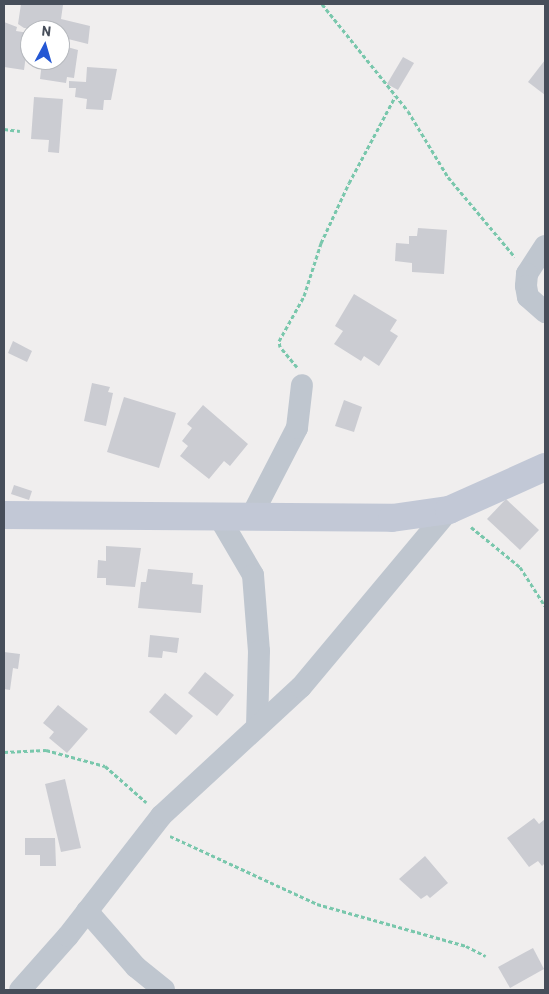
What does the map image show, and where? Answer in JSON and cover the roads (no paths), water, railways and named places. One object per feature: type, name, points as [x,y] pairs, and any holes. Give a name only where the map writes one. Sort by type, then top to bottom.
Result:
[{"type":"main road","points":[[4,515],[392,518],[448,512],[545,467]]},
{"type":"street","points":[[545,246],[527,274],[528,297],[545,312]]},
{"type":"street","points":[[251,517],[297,428],[302,385]]},
{"type":"street","points":[[20,990],[87,911],[158,819],[301,686],[448,512]]},
{"type":"street","points":[[219,517],[253,575],[259,651],[257,727]]},
{"type":"street","points":[[87,911],[136,967],[164,990]]}]
